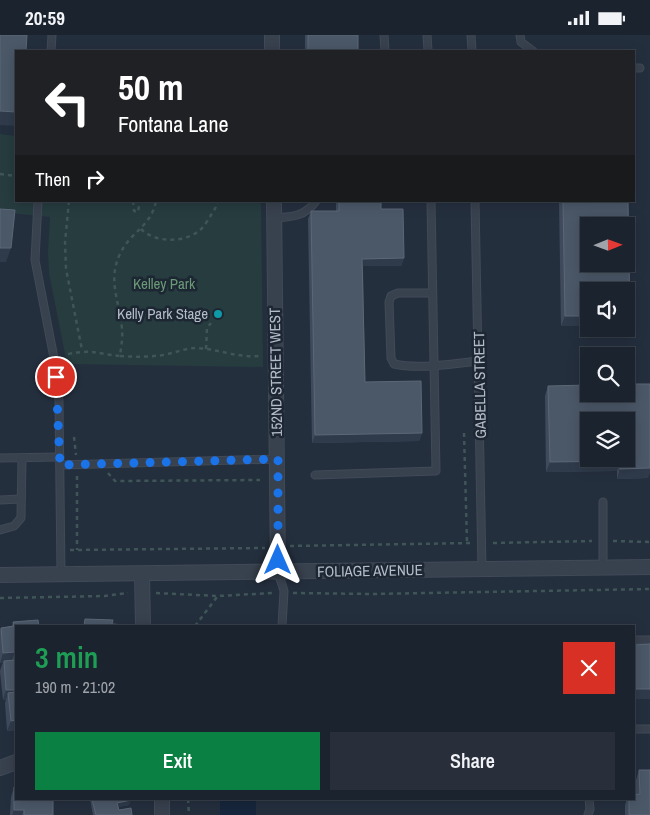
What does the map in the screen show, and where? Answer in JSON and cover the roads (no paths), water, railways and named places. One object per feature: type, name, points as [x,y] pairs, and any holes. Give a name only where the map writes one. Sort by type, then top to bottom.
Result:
[{"type":"street","points":[[272,35],[272,50]]},
{"type":"street","name":"152ND STREET WEST","points":[[274,202],[278,572]]},
{"type":"street","name":"FOLIAGE AVENUE","points":[[0,575],[650,567]]},
{"type":"street","points":[[142,574],[143,625]]},
{"type":"street","points":[[0,768],[15,762]]},
{"type":"street","points":[[162,800],[162,815]]},
{"type":"lane","points":[[51,50],[52,35]]},
{"type":"lane","points":[[384,35],[385,50]]},
{"type":"lane","points":[[427,35],[428,50]]},
{"type":"lane","points":[[471,35],[472,50]]},
{"type":"lane","points":[[520,35],[521,42],[532,50]]},
{"type":"lane","points":[[38,202],[35,260],[56,377],[62,575]]},
{"type":"lane","points":[[274,218],[291,217],[304,213],[315,202]]},
{"type":"lane","points":[[315,475],[436,471],[431,202]]},
{"type":"lane","name":"GABELLA STREET","points":[[475,202],[480,361],[482,569]]},
{"type":"lane","points":[[432,293],[398,293],[391,296],[389,302],[391,358],[394,364],[434,365],[480,361]]},
{"type":"lane","points":[[0,458],[60,461],[76,465],[278,459]]},
{"type":"lane","points":[[0,530],[10,528],[18,523],[21,517],[22,458]]},
{"type":"lane","points":[[0,500],[21,499]]},
{"type":"lane","points":[[603,502],[603,568]]},
{"type":"lane","points":[[278,572],[284,591],[282,625]]},
{"type":"lane","points":[[635,640],[650,639]]},
{"type":"lane","points":[[635,729],[650,729]]},
{"type":"lane","points":[[588,815],[590,809],[589,800]]},
{"type":"water","points":[[220,800],[256,800],[256,815],[220,815]]},
{"type":"place","name":"Kelly Park Stage","points":[[218,314]]},
{"type":"park label","name":"Kelley Park","points":[[164,284]]}]
